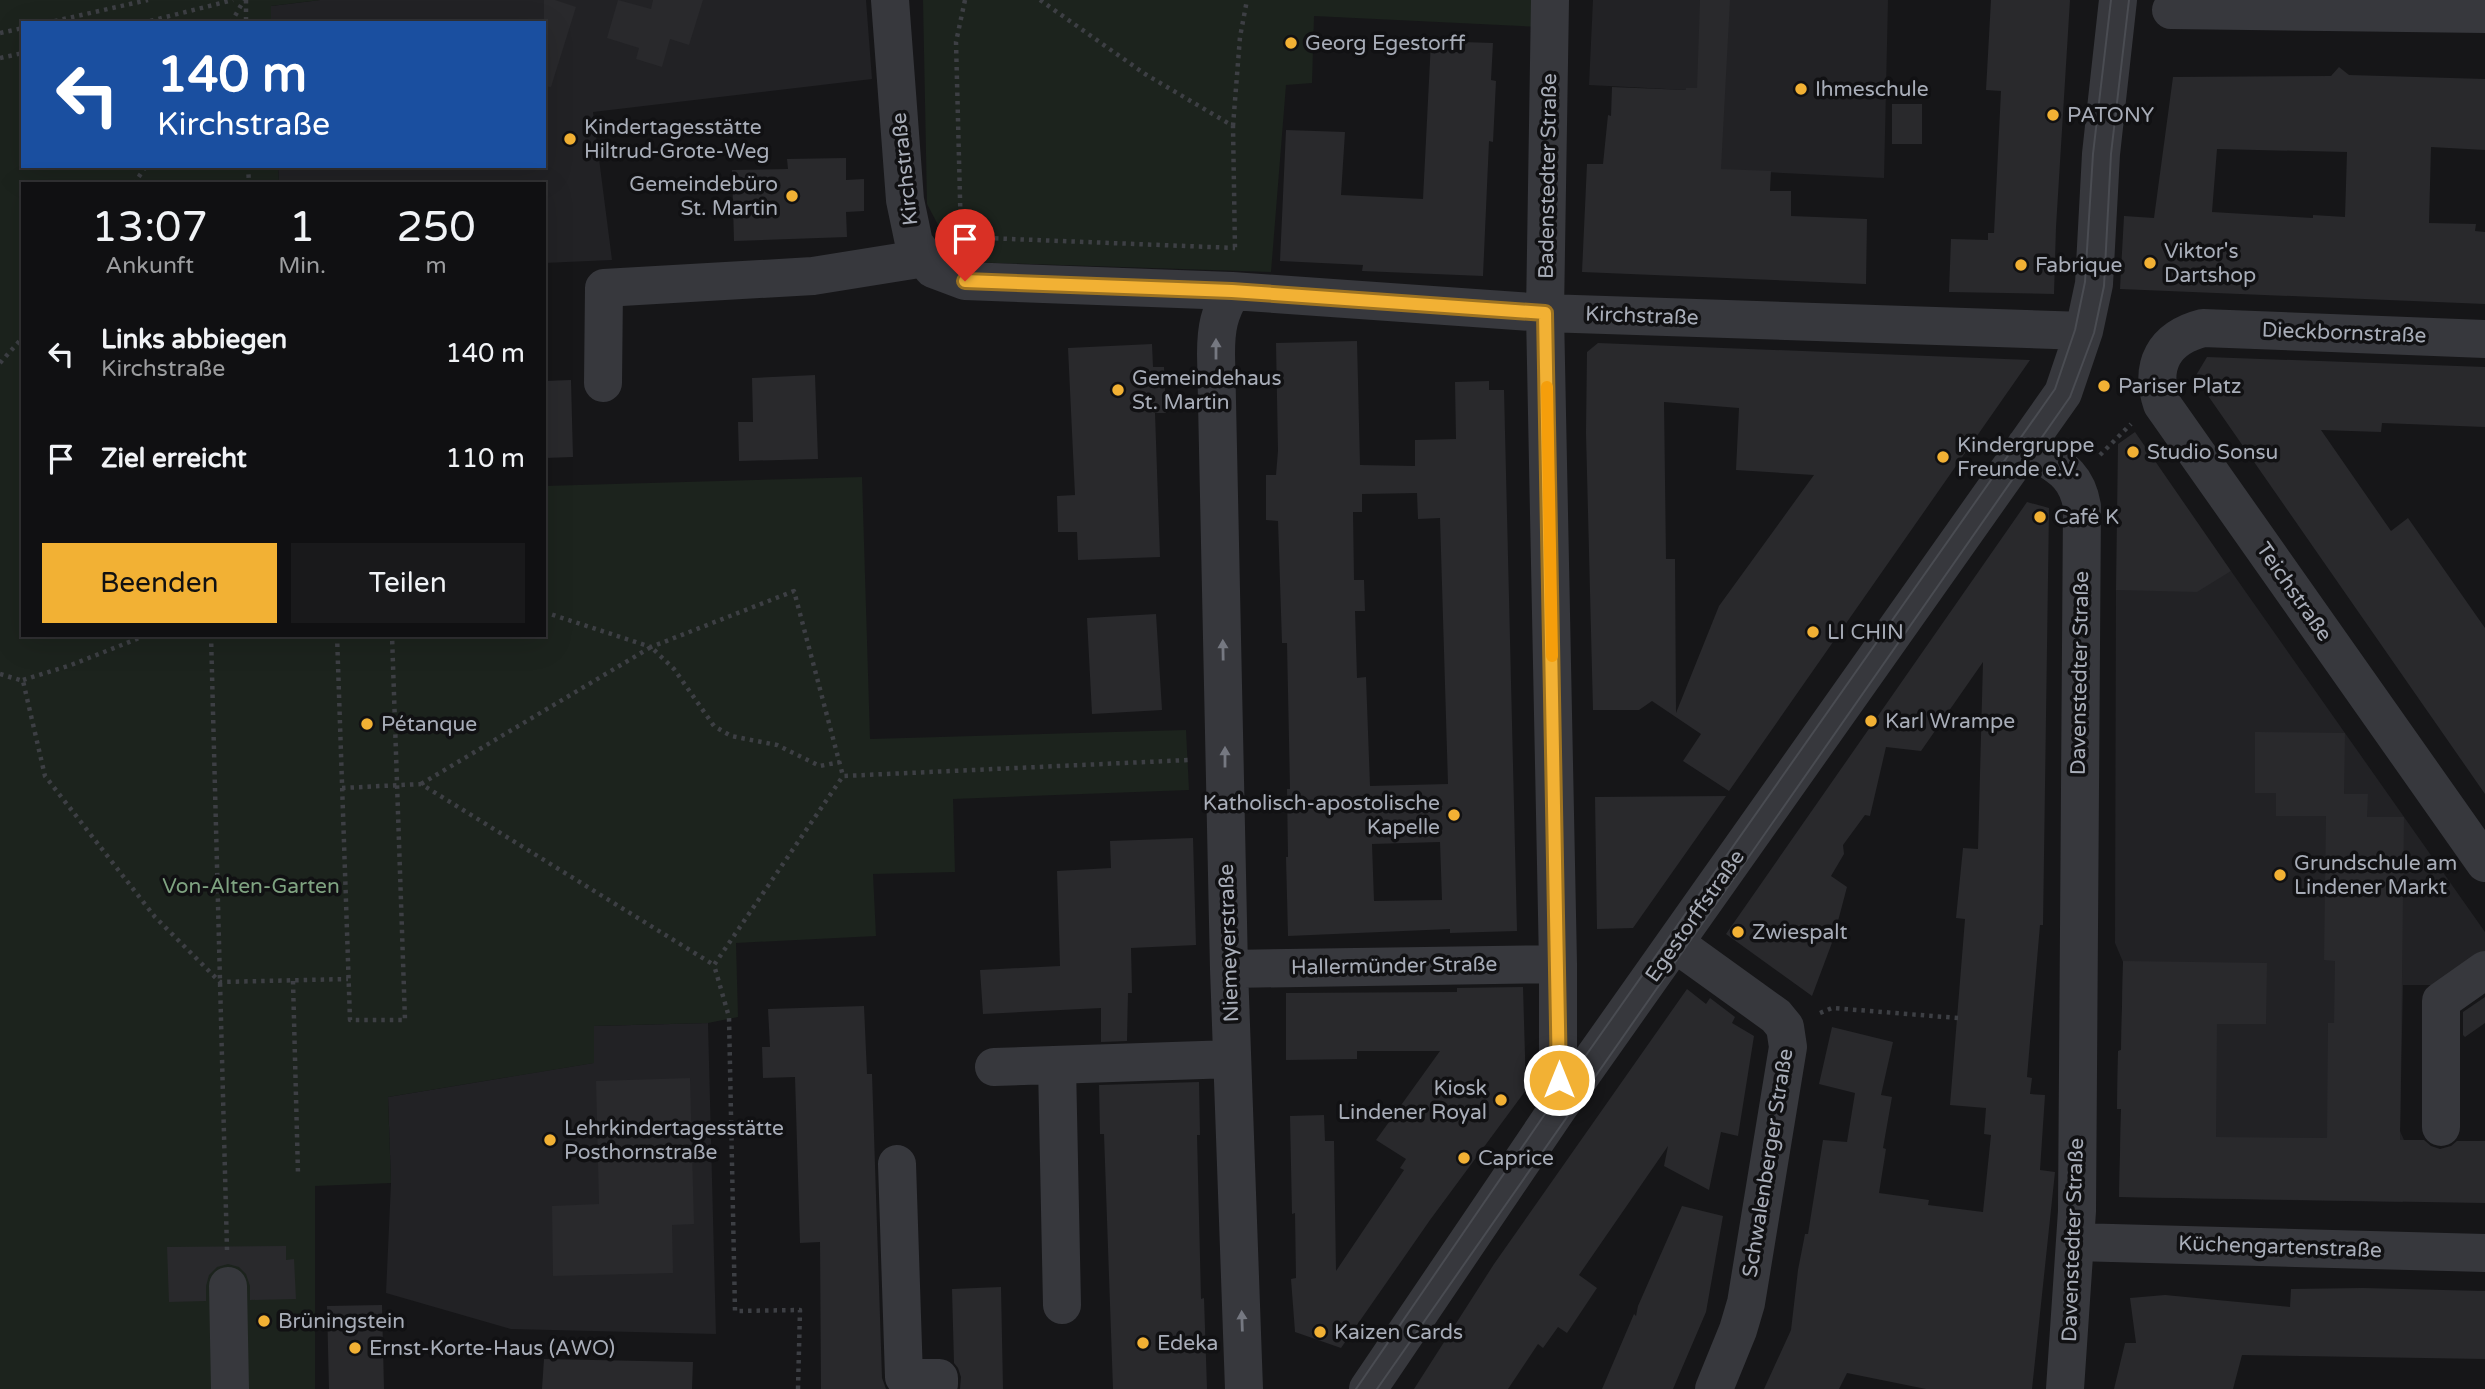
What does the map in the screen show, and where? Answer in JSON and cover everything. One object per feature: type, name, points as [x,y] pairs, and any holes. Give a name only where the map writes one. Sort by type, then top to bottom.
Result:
[{"type":"street","name":"Kirchstraße","points":[[890,0],[905,200],[914,243],[933,269],[965,281],[1232,291],[1545,313],[2084,331]]},
{"type":"street","name":"Badenstedter Straße","points":[[1550,0],[1545,313],[1558,964],[1558,1108]]},
{"type":"street","points":[[2072,477],[2026,445],[2063,393],[2084,331],[2094,284],[2101,154],[2118,0]]},
{"type":"street","points":[[2171,10],[2485,15]]},
{"type":"street","points":[[603,383],[604,288],[813,276],[925,258]]},
{"type":"street","name":"Niemeyerstraße","points":[[1232,291],[1221,312],[1216,332],[1229,969],[1244,1389]]},
{"type":"street","name":"Dieckbornstraße","points":[[2203,328],[2485,339]]},
{"type":"street","name":"Teichstraße","points":[[2203,328],[2187,332],[2169,345],[2162,355],[2156,387],[2162,404],[2485,863]]},
{"type":"street","name":"Egestorffstraße","points":[[1368,1389],[1558,1108],[2026,445]]},
{"type":"street","name":"Davenstedter Straße","points":[[2065,1389],[2075,1242],[2082,506],[2079,490],[2072,477]]},
{"type":"street","name":"Schwalenberger Straße","points":[[1676,944],[1776,1016],[1786,1027],[1788,1047],[1746,1303],[1738,1331],[1714,1389]]},
{"type":"street","name":"Hallermünder Straße","points":[[1229,969],[1558,964]]},
{"type":"street","points":[[2441,1126],[2441,1001],[2485,970]]},
{"type":"street","points":[[994,1067],[1232,1059]]},
{"type":"street","points":[[1057,1065],[1062,1305]]},
{"type":"street","points":[[897,1164],[904,1377],[939,1378],[939,1384]]},
{"type":"street","name":"Küchengartenstraße","points":[[2075,1242],[2485,1253]]},
{"type":"street","points":[[227,1274],[230,1389]]},
{"type":"path","points":[[55,21],[148,0]]},
{"type":"path","points":[[150,21],[233,0]]},
{"type":"path","points":[[232,21],[245,0]]},
{"type":"path","points":[[245,0],[246,21]]},
{"type":"path","points":[[965,0],[956,42],[961,237],[1235,248]]},
{"type":"path","points":[[1040,0],[1145,74],[1233,126]]},
{"type":"path","points":[[1232,291],[1235,248],[1233,126],[1240,37],[1247,0]]},
{"type":"path","points":[[0,33],[21,28]]},
{"type":"path","points":[[0,58],[21,53]]},
{"type":"path","points":[[0,363],[21,339]]},
{"type":"path","points":[[2072,477],[2130,426],[2139,412],[2162,404]]},
{"type":"path","points":[[342,789],[421,784],[651,647],[793,591],[843,776],[714,965]]},
{"type":"path","points":[[546,613],[651,647],[674,669],[714,726],[731,736],[777,745],[820,766],[840,762]]},
{"type":"path","points":[[0,674],[23,681],[71,666],[142,637]]},
{"type":"path","points":[[211,637],[227,1274]]},
{"type":"path","points":[[337,637],[350,1020],[405,1020],[393,637]]},
{"type":"path","points":[[23,681],[45,776],[155,917],[220,982],[348,979]]},
{"type":"path","points":[[843,776],[1225,759]]},
{"type":"path","points":[[421,784],[714,965],[729,1017],[735,1311],[800,1310],[798,1389]]},
{"type":"path","points":[[293,981],[298,1174]]},
{"type":"path","points":[[1786,1027],[1832,1008],[1958,1018]]},
{"type":"shaded area","name":"Kindertagesstätte Hiltrud-Grote-Weg","points":[[320,0],[866,0],[872,79],[593,112],[612,260],[546,263],[546,182],[279,182],[278,168],[546,168],[546,21],[271,21],[271,6]]},
{"type":"shaded area","name":"Ihmeschule","points":[[1593,0],[1888,0],[1884,178],[1685,168],[1715,89],[1589,85]]},
{"type":"shaded area","name":"Grundschule am Lindener Markt","points":[[2231,571],[2485,932],[2485,952],[2434,985],[2403,985],[2400,1131],[2404,1140],[2403,1202],[2119,1197],[2121,1109],[2117,1109],[2123,962],[2115,943],[2116,590]]},
{"type":"shaded area","name":"Lehrkindertagesstätte Posthornstraße","points":[[708,1023],[716,1334],[511,1329],[386,1293],[391,1183],[388,1097],[593,1063],[593,1026]]},
{"type":"green space","name":"Von-Alten-Garten","points":[[0,0],[320,0],[271,6],[271,21],[21,21],[21,168],[278,168],[279,182],[21,182],[21,637],[546,637],[546,486],[862,477],[870,739],[1186,730],[1189,790],[953,799],[955,872],[873,874],[876,936],[736,943],[738,1017],[708,1023],[594,1026],[594,1063],[388,1097],[391,1183],[315,1186],[315,1389],[0,1389]]},
{"type":"green space","points":[[923,0],[1541,0],[1542,27],[1314,16],[1312,83],[1286,85],[1271,272],[968,262],[945,238],[927,204]]},
{"type":"building","points":[[544,0],[555,0],[576,7],[551,87],[546,86]]},
{"type":"building","points":[[618,0],[651,9],[653,0],[703,0],[689,45],[670,39],[662,67],[636,59],[639,48],[607,38]]},
{"type":"building","points":[[1700,0],[1730,0],[1721,169],[1771,171],[1770,191],[1791,191],[1791,216],[1867,219],[1866,284],[1582,272],[1587,164],[1603,164],[1608,115],[1611,116],[1612,87],[1686,90],[1697,88]]},
{"type":"building","points":[[1991,0],[2070,0],[2054,294],[1949,292],[1951,239],[1988,240],[1988,233],[1994,233],[2001,91],[1986,90]]},
{"type":"building","points":[[1431,41],[1493,43],[1491,80],[1496,81],[1493,142],[1489,141],[1483,276],[1362,271],[1363,265],[1280,261],[1286,130],[1345,132],[1341,195],[1423,199]]},
{"type":"building","points":[[2339,67],[2349,75],[2485,79],[2485,150],[2431,147],[2429,223],[2476,224],[2475,231],[2485,232],[2485,304],[2120,289],[2124,216],[2154,218],[2173,77],[2331,76]],"holes":[[[2217,149],[2347,152],[2345,217],[2313,215],[2313,218],[2212,212]]]},
{"type":"building","points":[[1892,104],[1922,104],[1922,144],[1892,144]]},
{"type":"building","name":"Gemeindebüro St. Martin","points":[[846,158],[846,180],[864,179],[864,211],[846,212],[847,237],[734,241],[732,170],[788,169],[787,159]]},
{"type":"building","points":[[1357,341],[1360,465],[1415,466],[1415,440],[1456,439],[1455,382],[1489,381],[1489,390],[1504,390],[1517,931],[1450,933],[1450,929],[1288,936],[1286,857],[1287,789],[1290,789],[1287,643],[1282,643],[1278,521],[1266,520],[1266,475],[1276,475],[1278,451],[1276,343]],"holes":[[[1417,493],[1418,519],[1440,518],[1448,784],[1370,786],[1366,677],[1357,678],[1355,611],[1365,611],[1364,580],[1354,580],[1353,512],[1362,512],[1362,494]],[[1440,842],[1442,900],[1374,901],[1372,844]]]},
{"type":"building","points":[[1598,343],[2030,360],[1729,791],[1683,761],[1701,734],[1652,701],[1639,710],[1593,710],[1586,433],[1587,352]],"holes":[[[1664,402],[1739,408],[1736,470],[1814,475],[1719,606],[1676,713],[1675,559],[1666,559]]]},
{"type":"building","points":[[1152,344],[1153,367],[1164,367],[1166,413],[1155,413],[1160,557],[1078,560],[1077,532],[1058,532],[1057,496],[1075,495],[1068,348]]},
{"type":"building","points":[[2207,357],[2485,367],[2485,427],[2382,423],[2381,432],[2321,430],[2391,531],[2408,518],[2485,628],[2485,794],[2195,377]]},
{"type":"building","points":[[815,375],[818,459],[739,461],[738,422],[753,422],[752,378]]},
{"type":"building","points":[[571,380],[573,457],[546,458],[546,381]]},
{"type":"building","points":[[2135,432],[2231,571],[2197,592],[2116,590],[2118,444]]},
{"type":"building","points":[[2027,502],[2049,508],[2043,925],[2040,925],[2027,1077],[2032,1078],[2030,1094],[2045,1095],[2040,1170],[2055,1172],[2032,1389],[1926,1389],[1847,1373],[1839,1389],[1764,1389],[1791,1330],[1798,1270],[1805,1234],[1808,1234],[1823,1140],[1847,1142],[1855,1093],[1819,1084],[1832,1027],[1893,1042],[1881,1095],[1892,1097],[1879,1193],[1929,1200],[1928,1205],[1983,1212],[1991,1135],[1984,1134],[1986,1108],[1950,1105],[1965,919],[1956,918],[1963,848],[1978,849],[1983,662],[1921,751],[1886,747],[1870,816],[1865,815],[1843,845],[1844,854],[1831,876],[1847,887],[1833,940],[1812,996],[1726,934]]},
{"type":"building","points":[[1156,614],[1162,710],[1092,714],[1087,618]]},
{"type":"building","points":[[2255,732],[2345,733],[2344,794],[2368,794],[2367,817],[2404,817],[2400,1140],[2424,1140],[2440,1149],[2457,1141],[2485,1141],[2485,1203],[2119,1197],[2121,1109],[2117,1109],[2123,961],[2267,963],[2266,1024],[2217,1024],[2216,1137],[2327,1138],[2328,1023],[2334,1023],[2335,961],[2324,960],[2326,816],[2276,816],[2276,793],[2255,793]]},
{"type":"building","points":[[1726,796],[1633,928],[1597,929],[1595,797]]},
{"type":"building","points":[[1193,838],[1196,945],[1131,948],[1132,993],[1128,993],[1127,1041],[1101,1042],[1101,1008],[983,1014],[980,970],[1060,966],[1057,871],[1111,868],[1110,841]]},
{"type":"building","points":[[1523,987],[1526,1090],[1430,1220],[1341,1348],[1295,1332],[1291,1279],[1296,1278],[1290,1116],[1324,1115],[1325,1141],[1334,1141],[1336,1271],[1404,1170],[1400,1168],[1406,1159],[1376,1140],[1440,1051],[1357,1051],[1357,1059],[1286,1060],[1286,993],[1457,992],[1457,988]]},
{"type":"building","points":[[1687,989],[1706,1004],[1710,998],[1735,1017],[1732,1023],[1754,1036],[1738,1136],[1721,1132],[1709,1190],[1664,1166],[1668,1146],[1579,1275],[1597,1288],[1567,1333],[1558,1327],[1543,1348],[1538,1344],[1508,1389],[1414,1389],[1494,1264]]},
{"type":"building","points":[[2485,997],[2485,1023],[2465,1037],[2463,1012]]},
{"type":"building","points":[[864,1006],[867,1074],[872,1074],[882,1378],[886,1389],[821,1389],[820,1242],[800,1243],[795,1077],[763,1078],[762,1047],[770,1047],[768,1009]]},
{"type":"building","points":[[690,1078],[694,1224],[672,1225],[673,1273],[553,1276],[552,1206],[599,1204],[596,1081]]},
{"type":"building","points":[[1199,1082],[1200,1135],[1197,1135],[1201,1299],[1204,1298],[1207,1389],[1113,1389],[1104,1134],[1100,1134],[1099,1085]]},
{"type":"building","points":[[1682,1206],[1723,1216],[1706,1312],[1673,1389],[1602,1389],[1634,1314],[1636,1316]]},
{"type":"building","points":[[286,1246],[286,1260],[294,1259],[296,1299],[250,1300],[250,1286],[246,1274],[239,1267],[228,1264],[217,1267],[209,1275],[206,1301],[169,1302],[167,1247]]},
{"type":"building","points":[[1001,1287],[1003,1389],[960,1389],[961,1377],[954,1363],[952,1289]]},
{"type":"building","points":[[2291,1289],[2485,1291],[2485,1359],[2242,1355],[2233,1389],[2114,1389],[2125,1343],[2136,1343],[2130,1298],[2165,1295],[2290,1307]]},
{"type":"building","name":"Ernst-Korte-Haus (AWO)","points":[[382,1305],[384,1389],[329,1389],[327,1306]]},
{"type":"building","points":[[544,1359],[693,1362],[692,1389],[542,1389]]},
{"type":"tram line","points":[[1356,1389],[1558,1095],[2055,389],[2075,330],[2085,282],[2093,154],[2111,0]]},
{"type":"tram line","points":[[1377,1389],[2070,397],[2094,333],[2104,286],[2111,154],[2129,0]]},
{"type":"slow traffic","points":[[1547,387],[1552,656]]},
{"type":"place","name":"Georg Egestorff","points":[[1291,43]]},
{"type":"place","name":"Ihmeschule","points":[[1801,89]]},
{"type":"place","name":"PATONY","points":[[2053,115]]},
{"type":"place","name":"Kindertagesstätte Hiltrud-Grote-Weg","points":[[570,139]]},
{"type":"place","name":"Gemeindebüro St. Martin","points":[[792,196]]},
{"type":"place","name":"Viktor's Dartshop","points":[[2150,263]]},
{"type":"place","name":"Fabrique","points":[[2021,265]]},
{"type":"place","name":"Pariser Platz","points":[[2104,386]]},
{"type":"place","name":"Gemeindehaus St. Martin","points":[[1118,390]]},
{"type":"place","name":"Studio Sonsu","points":[[2133,452]]},
{"type":"place","name":"Kindergruppe Freunde e.V.","points":[[1943,457]]},
{"type":"place","name":"Café K","points":[[2040,517]]},
{"type":"place","name":"LI CHIN","points":[[1813,632]]},
{"type":"place","name":"Karl Wrampe","points":[[1871,721]]},
{"type":"place","name":"Pétanque","points":[[367,724]]},
{"type":"place","name":"Katholisch-apostolische Kapelle","points":[[1454,815]]},
{"type":"place","name":"Grundschule am Lindener Markt","points":[[2280,875]]},
{"type":"place","name":"Zwiespalt","points":[[1738,932]]},
{"type":"place","name":"Kiosk Lindener Royal","points":[[1501,1100]]},
{"type":"place","name":"Lehrkindertagesstätte Posthornstraße","points":[[550,1140]]},
{"type":"place","name":"Caprice","points":[[1464,1158]]},
{"type":"place","name":"Brüningstein","points":[[264,1321]]},
{"type":"place","name":"Kaizen Cards","points":[[1320,1332]]},
{"type":"place","name":"Edeka","points":[[1143,1343]]},
{"type":"place","name":"Ernst-Korte-Haus (AWO)","points":[[355,1348]]},
{"type":"route","points":[[965,281],[1232,291],[1545,313],[1559,1080]]}]
